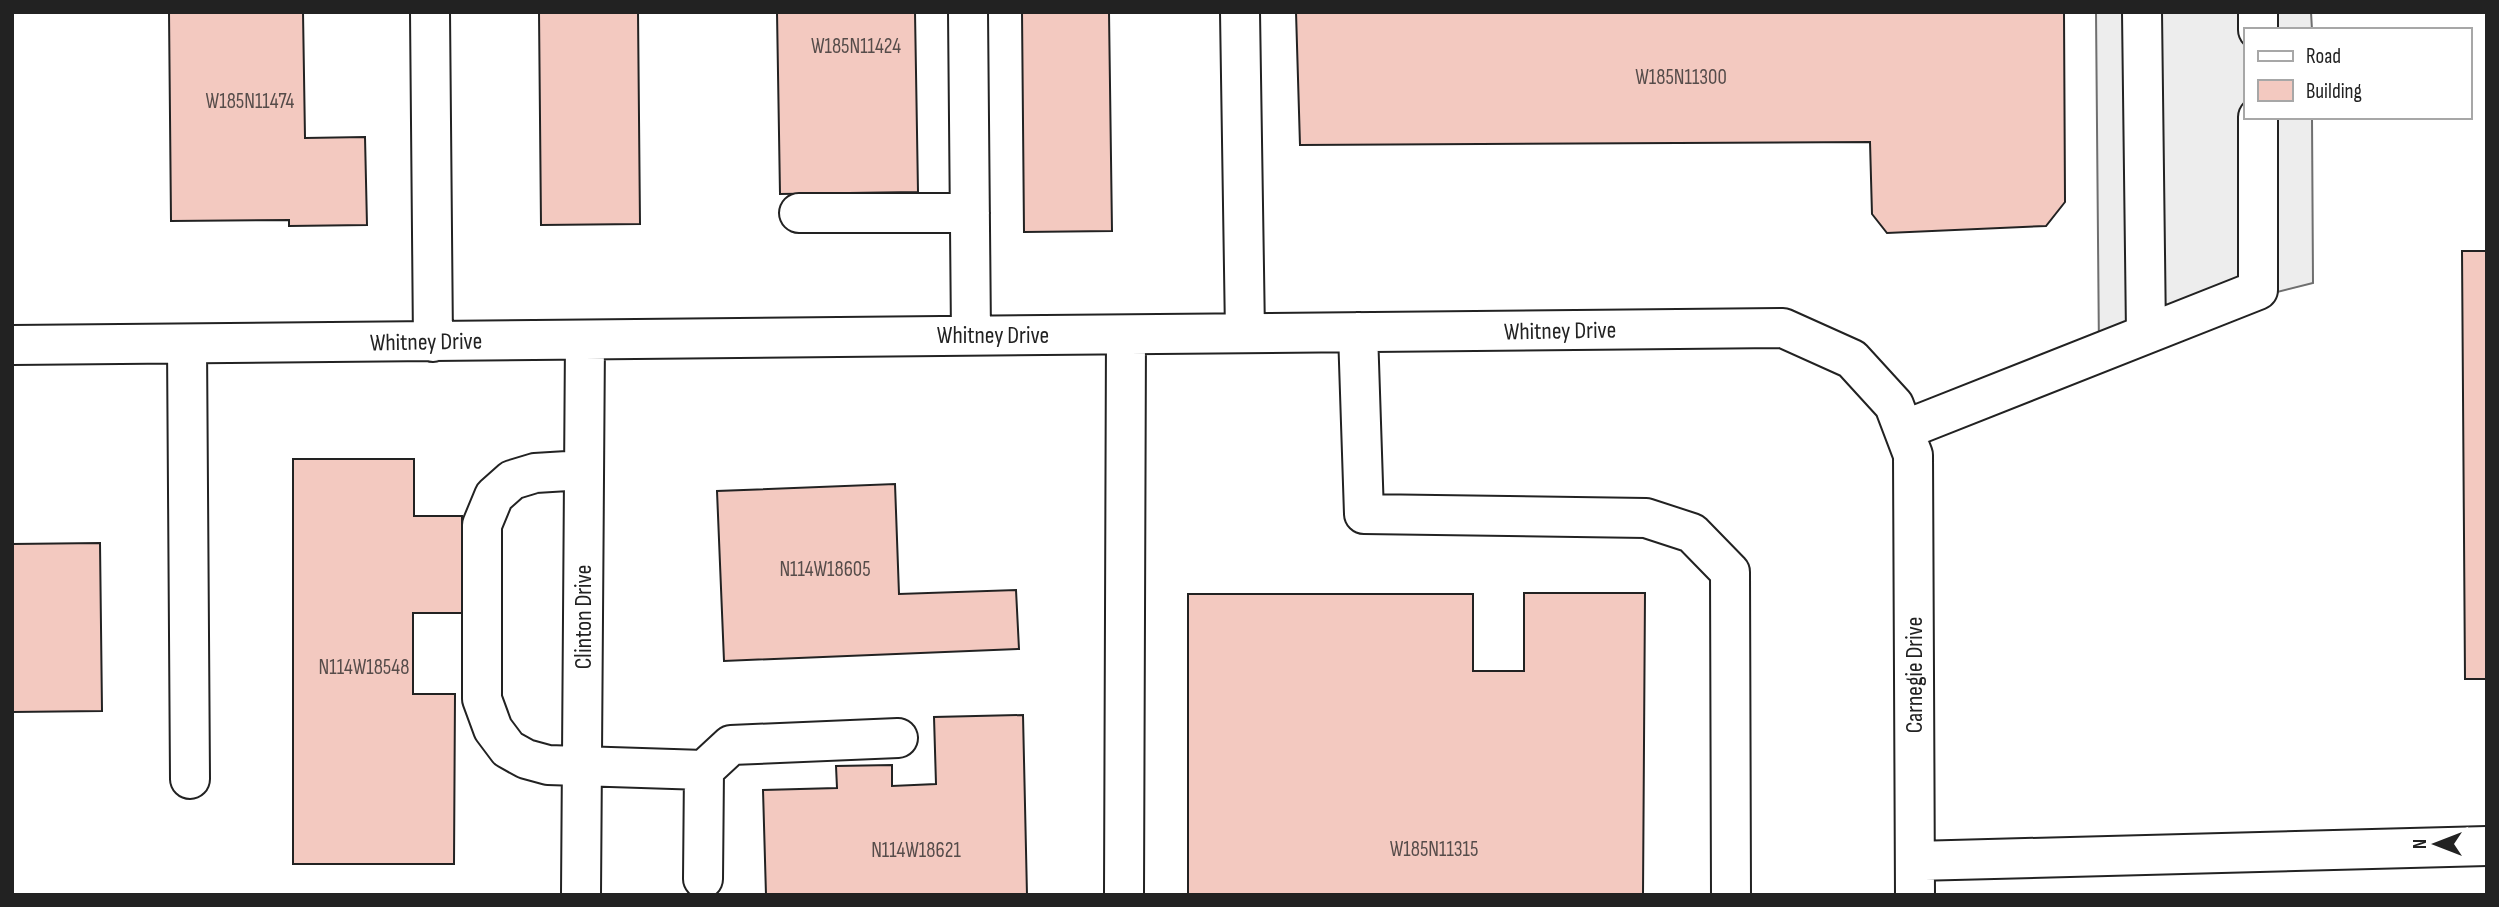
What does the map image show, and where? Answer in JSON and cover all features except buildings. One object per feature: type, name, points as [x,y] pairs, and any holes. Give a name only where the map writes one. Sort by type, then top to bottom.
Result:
[{"type":"street","points":[[429,12],[433,342]]},
{"type":"street","points":[[968,12],[971,334]]},
{"type":"street","points":[[1240,12],[1245,333]]},
{"type":"street","points":[[2142,12],[2146,333]]},
{"type":"street","points":[[1908,443],[2146,333],[2258,290],[2258,119]]},
{"type":"street","points":[[799,214],[970,214]]},
{"type":"street","name":"Whitney Drive","points":[[12,345],[1783,328],[1852,359],[1894,405],[1908,443]]},
{"type":"street","points":[[1358,332],[1364,514],[1646,518],[1692,533],[1730,572],[1731,895]]},
{"type":"street","points":[[1124,895],[1126,335]]},
{"type":"street","name":"Clinton Drive","points":[[580,895],[585,340]]},
{"type":"street","points":[[187,345],[190,779]]},
{"type":"street","name":"Carnegie Drive","points":[[1908,443],[1915,878]]},
{"type":"street","points":[[584,470],[535,473],[512,480],[494,496],[482,525],[482,699],[493,729],[509,749],[526,759],[548,765],[704,770],[731,745],[898,738]]},
{"type":"street","points":[[703,879],[704,770]]},
{"type":"street","points":[[1915,878],[2487,846]]},
{"type":"shaded area","points":[[2096,12],[2311,12],[2312,28],[2244,28],[2244,119],[2312,119],[2313,283],[2202,311],[2099,352]]}]
